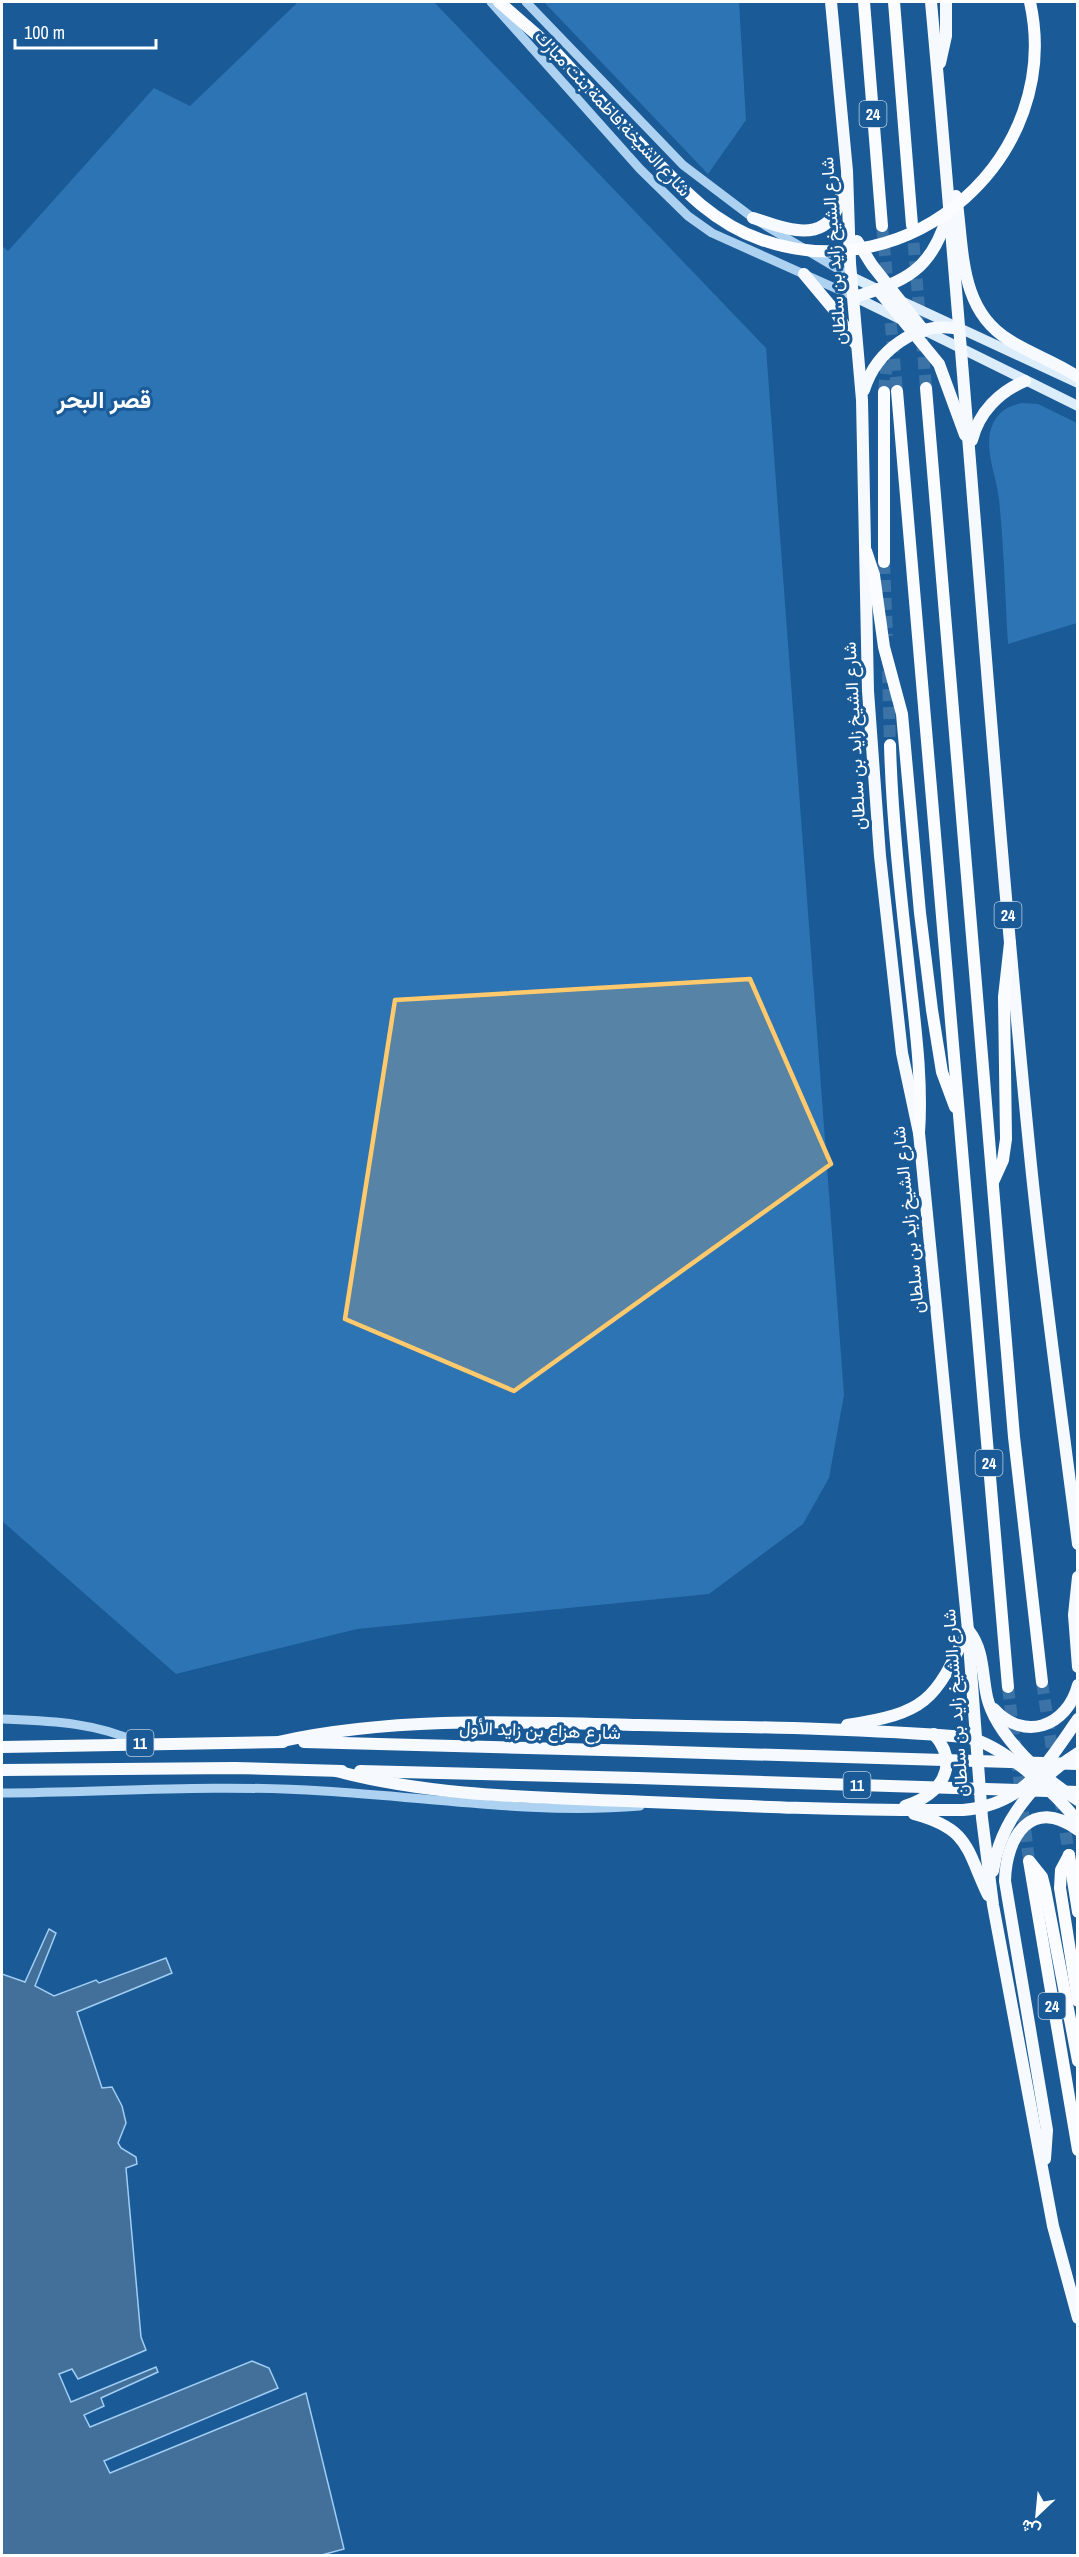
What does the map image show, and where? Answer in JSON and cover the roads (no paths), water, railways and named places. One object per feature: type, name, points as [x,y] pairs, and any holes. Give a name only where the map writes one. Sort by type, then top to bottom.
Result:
[{"type":"highway","points":[[499,2],[552,48],[701,206],[733,227],[761,240],[791,248],[839,252],[870,248],[898,239],[932,223],[963,200],[985,178],[1007,147],[1024,112],[1034,67],[1036,37],[1030,2]]},
{"type":"highway","name":"24","points":[[864,2],[882,226]]},
{"type":"highway","name":"24","points":[[894,2],[912,225]]},
{"type":"highway","name":"24","points":[[926,388],[1014,1437],[1042,1682]]},
{"type":"highway","name":"24","points":[[884,562],[891,391],[959,1113],[1008,1687]]},
{"type":"highway","points":[[866,551],[874,575],[884,647],[902,714],[920,914],[936,1039],[946,1087],[959,1113]]},
{"type":"highway","name":"24","points":[[890,745],[897,855],[920,1070],[919,1134]]},
{"type":"highway","points":[[993,1182],[1000,1171],[1006,1139],[1004,996],[1010,944]]},
{"type":"highway","points":[[1077,1912],[1069,1855],[1061,1870],[1060,1888],[1077,2001]]},
{"type":"highway","name":"24","points":[[1077,2061],[1044,1883],[1039,1872],[1029,1861],[1077,2150]]},
{"type":"main road","name":"شارع الشيخ زايد بن سلطان","points":[[831,2],[847,171],[848,275],[855,297],[862,400],[868,690],[881,866],[902,1053],[919,1134],[968,1630],[981,1808],[993,1905],[1053,2226],[1077,2318]]},
{"type":"main road","points":[[931,2],[959,328]]},
{"type":"main road","points":[[937,70],[946,36],[946,2]]},
{"type":"main road","points":[[945,157],[956,195],[968,287],[983,318],[1010,341],[1077,377]]},
{"type":"main road","points":[[753,218],[789,229],[807,231],[824,225],[836,212],[847,171]]},
{"type":"main road","points":[[855,297],[884,288],[909,275],[933,251],[950,209]]},
{"type":"main road","points":[[849,227],[904,321],[920,332],[1077,406]]},
{"type":"main road","points":[[804,274],[835,311],[858,348]]},
{"type":"main road","name":"شارع الشيخة فاطمة بنت مبارك","points":[[848,275],[884,288]]},
{"type":"main road","points":[[884,288],[903,302],[1077,383]]},
{"type":"main road","name":"شارع الشيخة فاطمة بنت مبارك","points":[[855,297],[904,321]]},
{"type":"main road","points":[[903,302],[945,375],[970,447]]},
{"type":"main road","points":[[862,400],[868,378],[880,359],[900,341],[937,327],[959,328]]},
{"type":"main road","name":"24","points":[[959,328],[1010,944],[1032,1170],[1077,1544]]},
{"type":"main road","points":[[970,447],[979,421],[986,410],[1005,392],[1025,381]]},
{"type":"main road","points":[[1077,1577],[1074,1614],[1077,1667]]},
{"type":"main road","points":[[968,1630],[980,1652],[988,1701],[1005,1734],[1077,1822]]},
{"type":"main road","points":[[820,1729],[890,1718],[916,1706],[931,1695],[945,1678],[968,1630]]},
{"type":"main road","points":[[988,1701],[1008,1721],[1024,1726],[1040,1726],[1062,1714],[1070,1706],[1077,1685]]},
{"type":"main road","points":[[993,1905],[993,1871],[1000,1839],[1077,1719]]},
{"type":"main road","points":[[278,1742],[358,1729],[549,1723],[934,1734],[975,1739],[1012,1759],[1077,1800]]},
{"type":"main road","points":[[895,1809],[924,1799],[940,1783],[946,1769],[945,1754],[934,1734]]},
{"type":"main road","name":"شارع هزاع بن زايد الأول","points":[[2,1747],[278,1742],[1077,1764]]},
{"type":"main road","points":[[336,1771],[387,1783],[439,1791],[672,1803],[895,1809],[981,1808],[1010,1798],[1077,1753]]},
{"type":"main road","name":"11","points":[[2,1770],[235,1768],[1077,1792]]},
{"type":"main road","points":[[895,1809],[933,1819],[959,1834],[969,1850],[993,1905]]},
{"type":"main road","points":[[1044,2176],[1047,2130],[1023,1994],[1005,1881],[1005,1867],[1013,1842],[1024,1825],[1032,1820],[1051,1817],[1077,1830]]},
{"type":"street","name":"شارع الشيخة فاطمة بنت مبارك","points":[[490,2],[676,207],[712,233],[855,297]]},
{"type":"street","name":"شارع الشيخة فاطمة بنت مبارك","points":[[526,2],[576,52],[668,152],[702,182],[753,218],[848,275]]},
{"type":"street","points":[[2,1719],[91,1726],[140,1743]]},
{"type":"street","points":[[2,1793],[248,1788],[324,1791],[488,1805],[612,1808],[672,1803]]},
{"type":"tunnel","points":[[912,225],[920,319]]},
{"type":"tunnel","points":[[882,226],[888,287]]},
{"type":"tunnel","points":[[889,305],[897,391]]},
{"type":"tunnel","points":[[922,339],[926,388]]},
{"type":"tunnel","points":[[884,392],[888,349]]},
{"type":"tunnel","points":[[884,562],[887,636]]},
{"type":"tunnel","points":[[888,671],[890,745]]},
{"type":"tunnel","points":[[1042,1682],[1054,1762]]},
{"type":"tunnel","points":[[1008,1687],[1029,1861]]},
{"type":"tunnel","points":[[1060,1797],[1069,1855]]},
{"type":"district","name":"قصر البحر","points":[[104,399]]}]
